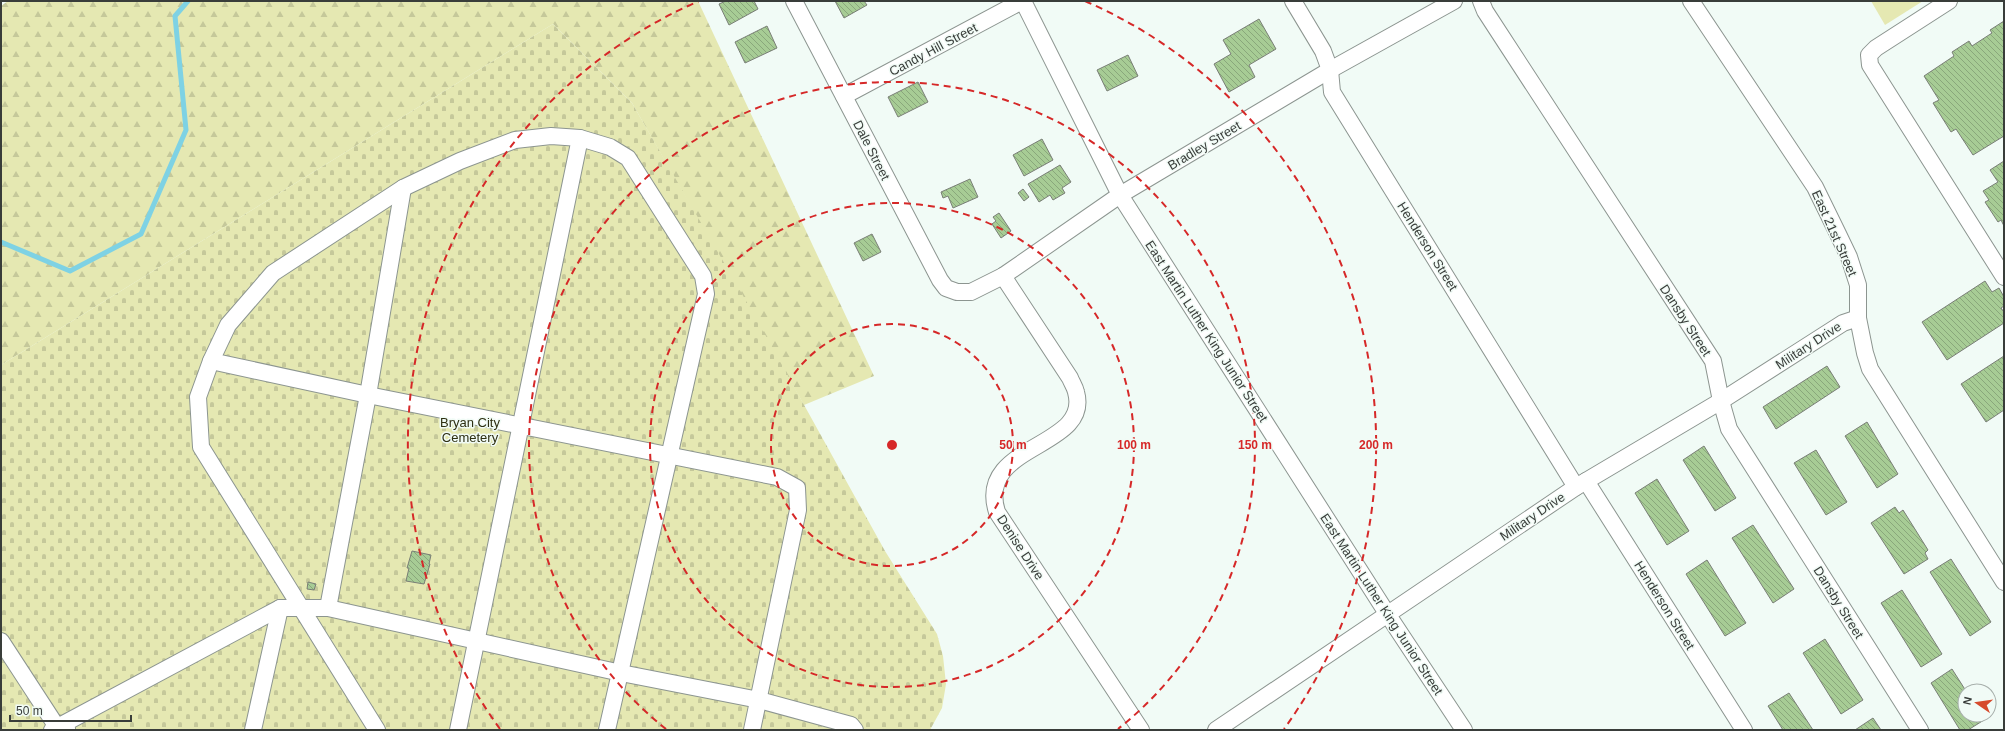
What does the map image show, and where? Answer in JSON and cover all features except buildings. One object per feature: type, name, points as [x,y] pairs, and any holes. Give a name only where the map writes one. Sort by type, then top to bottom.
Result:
[{"type":"street","name":"Dale Street","points":[[794,1],[940,280],[946,288],[957,292]]},
{"type":"street","name":"Candy Hill Street","points":[[844,96],[1022,1]]},
{"type":"street","name":"East Martin Luther King Junior Street","points":[[1022,1],[1120,195],[1388,615],[1464,730]]},
{"type":"street","name":"Henderson Street","points":[[1293,1],[1323,51],[1330,70],[1332,92],[1581,484],[1744,730]]},
{"type":"street","name":"Bradley Street","points":[[957,292],[971,292],[1003,276],[1120,195],[1330,70],[1454,1]]},
{"type":"street","name":"Dansby Street","points":[[1481,1],[1485,11],[1713,361],[1721,401],[1729,429],[1920,730]]},
{"type":"street","name":"East 21st Street","points":[[1691,1],[1815,187],[1849,257],[1858,285],[1858,318],[1870,369],[2004,582]]},
{"type":"street","points":[[1949,1],[1876,48],[1869,55],[1870,65],[2004,277]]},
{"type":"street","points":[[377,730],[201,447],[198,397],[211,361],[228,325],[273,273],[403,188],[460,161],[515,140],[551,136],[580,138],[610,147],[628,158],[703,276],[706,294],[607,730]]},
{"type":"street","points":[[458,730],[522,426],[580,138]]},
{"type":"street","points":[[328,608],[368,395],[403,188]]},
{"type":"street","name":"Denise Drive","points":[[1003,276],[1070,378],[1077,392],[1077,403],[1075,416],[1059,432],[1009,463],[996,482],[993,500],[997,512],[1141,730]]},
{"type":"street","name":"Military Drive","points":[[1216,730],[1581,484],[1721,401],[1843,323],[1858,318]]},
{"type":"street","points":[[211,361],[368,395],[777,477],[797,488],[798,510],[752,730]]},
{"type":"street","points":[[55,728],[280,608],[300,607],[328,608],[621,673],[759,700],[852,725],[855,730]]},
{"type":"street","points":[[253,730],[280,608]]},
{"type":"street","points":[[1,641],[55,728]]},
{"type":"street","points":[[55,728],[72,730]]},
{"type":"green space","points":[[8,1],[698,1],[874,376],[804,405],[632,103],[553,24],[1,365],[1,6]]},
{"type":"green space","points":[[1871,1],[1923,1],[1885,25]]},
{"type":"green space","name":"Bryan City Cemetery","points":[[553,24],[632,103],[757,320],[885,551],[937,634],[943,656],[946,684],[942,708],[930,730],[1,730],[1,365]]},
{"type":"waterway","points":[[1,242],[70,271],[141,234],[186,130],[175,16],[188,1]]}]
